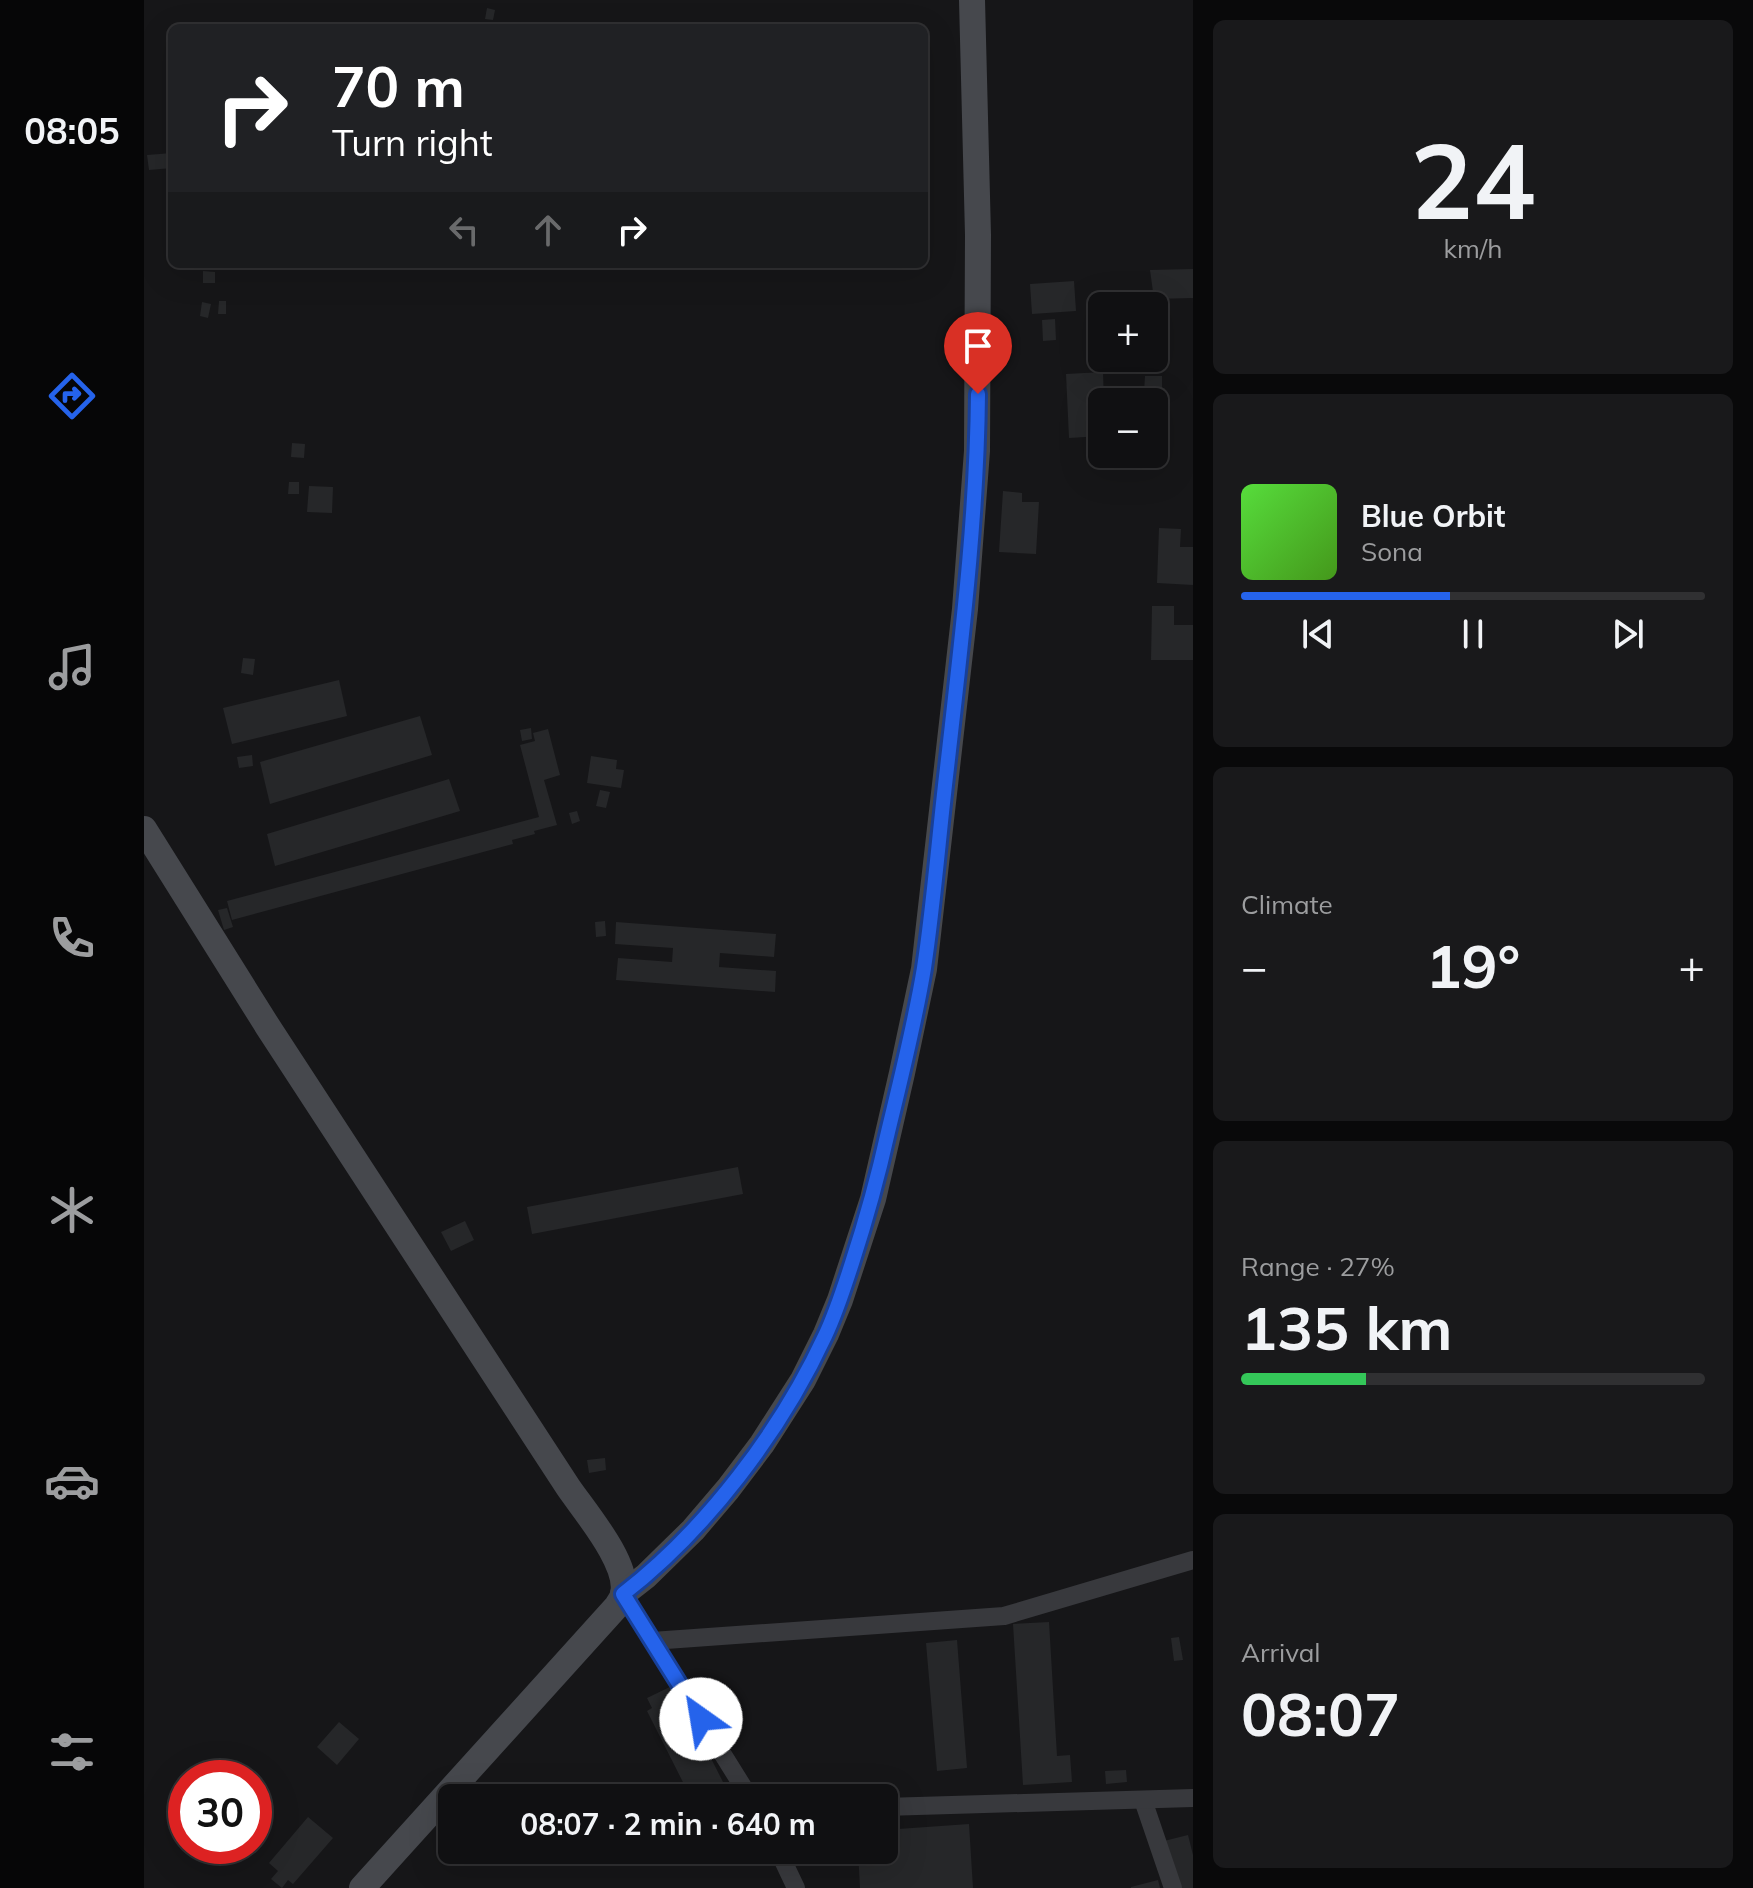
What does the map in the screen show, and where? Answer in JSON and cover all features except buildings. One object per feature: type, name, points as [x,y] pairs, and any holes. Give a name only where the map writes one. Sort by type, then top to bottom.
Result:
[{"type":"main road","points":[[362,1888],[574,1655],[617,1606],[623,1594],[693,1530],[728,1489],[762,1444],[803,1380],[831,1323],[864,1227],[873,1199],[924,969],[965,609],[977,451],[978,235],[972,0]]},
{"type":"main road","points":[[144,829],[343,1142],[615,1555],[622,1576],[623,1594]]},
{"type":"street","points":[[652,1641],[1004,1616],[1193,1560]]},
{"type":"street","points":[[623,1594],[741,1784]]},
{"type":"street","points":[[898,1807],[1193,1798]]},
{"type":"street","points":[[1143,1800],[1173,1888]]},
{"type":"street","points":[[785,1864],[796,1888]]},
{"type":"route","points":[[701,1719],[623,1594],[693,1530],[728,1489],[762,1444],[803,1380],[840,1300],[873,1199],[924,969],[965,609],[977,451],[978,394]]}]
